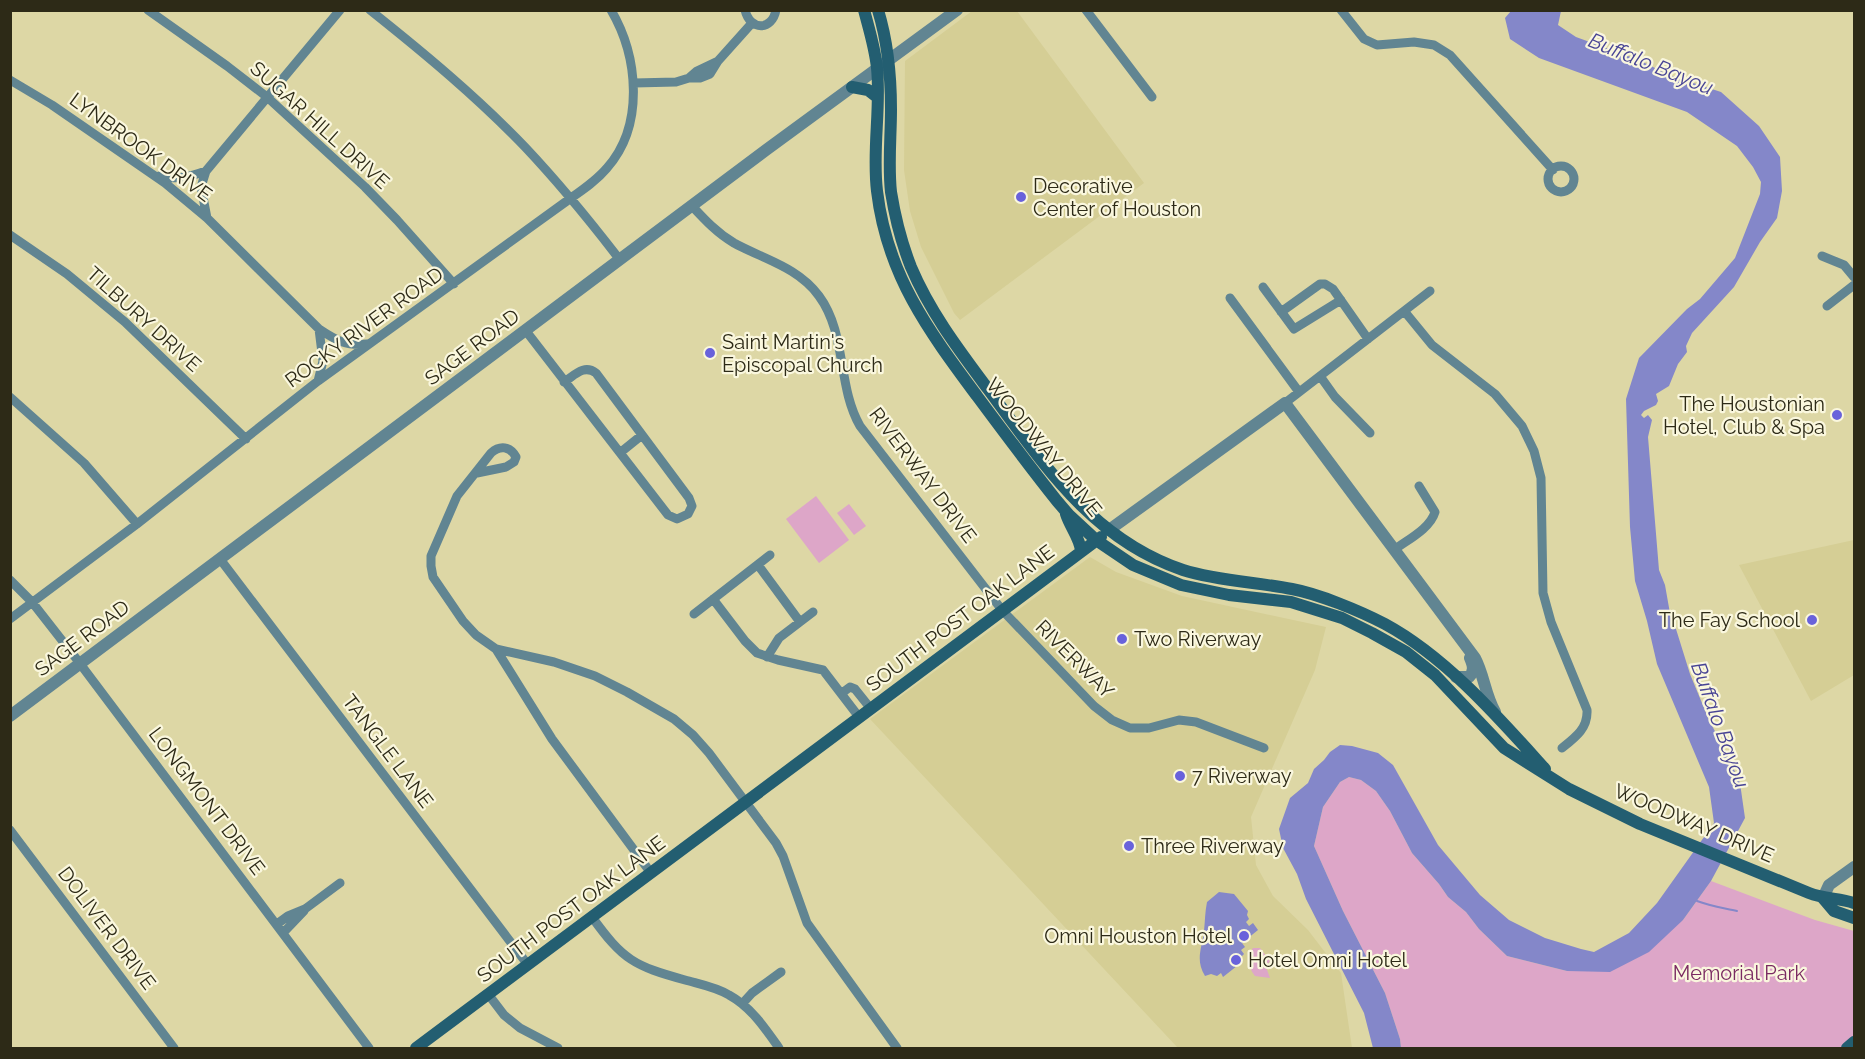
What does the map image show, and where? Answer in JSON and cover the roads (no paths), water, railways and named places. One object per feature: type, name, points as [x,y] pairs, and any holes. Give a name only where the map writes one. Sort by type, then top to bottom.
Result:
[{"type":"main road","name":"WOODWAY DRIVE","points":[[864,10],[877,69],[875,149],[877,190],[885,234],[897,272],[932,324],[1012,432],[1064,509],[1096,540],[1133,565],[1181,585],[1344,612],[1385,624],[1416,643],[1435,675],[1504,748],[1569,789],[1640,824],[1760,873],[1823,898],[1842,899],[1854,903]]},
{"type":"main road","name":"WOODWAY DRIVE","points":[[878,10],[889,61],[891,192],[899,233],[932,324]]},
{"type":"main road","points":[[852,87],[868,90],[877,98]]},
{"type":"main road","name":"WOODWAY DRIVE","points":[[1012,432],[1077,502],[1109,530],[1144,555],[1185,570],[1294,589],[1344,612]]},
{"type":"main road","points":[[1064,509],[1070,526],[1079,540],[1081,551]]},
{"type":"main road","name":"SOUTH POST OAK LANE","points":[[416,1048],[1109,530]]},
{"type":"main road","points":[[1249,597],[1251,583]]},
{"type":"main road","name":"WOODWAY DRIVE","points":[[1430,664],[1456,677],[1499,718],[1554,778]]},
{"type":"main road","name":"WOODWAY DRIVE","points":[[1823,898],[1834,910],[1854,918]]},
{"type":"main road","points":[[1847,1048],[1854,1042]]},
{"type":"street","name":"SUGAR HILL DRIVE","points":[[148,10],[219,60],[267,98],[365,187],[454,284]]},
{"type":"street","points":[[207,218],[201,187],[206,171],[340,10]]},
{"type":"street","points":[[370,10],[467,90],[525,147],[572,198],[620,260]]},
{"type":"street","name":"ROCKY RIVER ROAD","points":[[10,619],[137,524],[318,381],[572,198],[608,168],[618,152],[632,115],[634,83],[627,49],[611,10]]},
{"type":"street","points":[[746,10],[748,19],[756,25],[767,25],[774,18],[776,10]]},
{"type":"street","name":"SAGE ROAD","points":[[10,716],[957,10]]},
{"type":"street","points":[[1086,10],[1152,97]]},
{"type":"street","points":[[1341,10],[1364,39],[1377,45],[1414,42],[1434,45],[1450,55],[1553,170]]},
{"type":"street","points":[[634,83],[676,82],[710,75],[718,61],[752,23]]},
{"type":"street","name":"LYNBROOK DRIVE","points":[[10,80],[52,105],[154,175],[207,218],[319,329],[332,338],[352,345],[368,344]]},
{"type":"street","points":[[154,175],[170,179],[188,177],[206,171]]},
{"type":"street","name":"RIVERWAY DRIVE","points":[[692,206],[714,230],[734,243],[783,266],[818,293],[833,322],[846,391],[860,426],[1002,610]]},
{"type":"street","name":"TILBURY DRIVE","points":[[10,235],[67,274],[125,322],[246,439]]},
{"type":"street","points":[[1822,256],[1844,265],[1854,277]]},
{"type":"street","points":[[1281,312],[1320,284],[1329,285],[1368,339]]},
{"type":"street","points":[[1827,306],[1854,285]]},
{"type":"street","points":[[1263,287],[1294,329],[1341,300]]},
{"type":"street","points":[[1430,291],[1285,403],[1474,658],[1480,668],[1486,694],[1499,718]]},
{"type":"street","points":[[1230,298],[1299,392]]},
{"type":"street","points":[[1405,312],[1432,345],[1495,394],[1522,426],[1534,451],[1541,478],[1544,593],[1551,622],[1587,710],[1582,730],[1562,748]]},
{"type":"street","points":[[318,381],[323,360],[319,329]]},
{"type":"street","points":[[526,331],[564,382],[671,517],[678,519],[688,514],[692,506],[689,498],[594,371],[584,369],[564,382]]},
{"type":"street","points":[[1320,376],[1335,397],[1370,433]]},
{"type":"street","points":[[10,397],[84,463],[137,524]]},
{"type":"street","name":"SOUTH POST OAK LANE","points":[[1109,530],[1285,403]]},
{"type":"street","points":[[621,452],[642,435]]},
{"type":"street","points":[[477,473],[454,501],[433,550],[431,570],[436,582],[467,626],[496,649],[579,670],[616,686],[664,712],[685,727],[701,743],[776,843],[783,856],[807,923],[897,1048]]},
{"type":"street","points":[[1394,550],[1433,518],[1435,512],[1432,505],[1419,486]]},
{"type":"street","points":[[694,614],[770,555]]},
{"type":"street","name":"TANGLE LANE","points":[[220,559],[528,965]]},
{"type":"street","points":[[758,565],[800,622]]},
{"type":"street","name":"LONGMONT DRIVE","points":[[10,579],[32,602],[80,664],[369,1048]]},
{"type":"street","points":[[713,599],[757,653],[823,670],[859,717]]},
{"type":"street","name":"RIVERWAY","points":[[1002,610],[1094,706],[1112,720],[1130,728],[1149,728],[1179,720],[1196,722],[1264,748]]},
{"type":"street","points":[[767,657],[779,638],[813,612]]},
{"type":"street","points":[[496,649],[552,739],[651,873]]},
{"type":"street","points":[[1456,677],[1469,677],[1473,673],[1474,668],[1466,649]]},
{"type":"street","points":[[842,693],[850,687],[855,688],[871,709]]},
{"type":"street","name":"DOLIVER DRIVE","points":[[10,830],[174,1048]]},
{"type":"street","points":[[1823,898],[1829,885],[1854,867]]},
{"type":"street","points":[[283,933],[305,909],[340,883]]},
{"type":"street","points":[[277,924],[288,916],[305,909]]},
{"type":"street","points":[[592,917],[619,951],[641,967],[729,994],[758,1019],[779,1048]]},
{"type":"street","points":[[742,1004],[752,993],[781,972]]},
{"type":"street","points":[[488,994],[504,1015],[520,1028],[558,1048]]},
{"type":"water","points":[[1511,11],[1561,11],[1558,25],[1576,37],[1639,60],[1669,75],[1721,92],[1759,126],[1780,157],[1782,191],[1777,218],[1734,287],[1692,333],[1686,346],[1687,352],[1678,364],[1669,386],[1656,394],[1658,401],[1656,405],[1641,415],[1644,418],[1648,415],[1652,420],[1648,437],[1659,570],[1665,585],[1671,619],[1709,720],[1740,783],[1745,818],[1711,881],[1683,920],[1649,952],[1610,972],[1567,971],[1507,956],[1479,929],[1466,912],[1448,897],[1412,853],[1390,811],[1376,791],[1361,780],[1349,777],[1340,782],[1323,807],[1314,846],[1343,911],[1385,993],[1400,1039],[1401,1048],[1373,1048],[1364,1013],[1306,899],[1297,874],[1283,848],[1279,829],[1290,798],[1308,783],[1314,769],[1340,745],[1378,753],[1393,765],[1438,845],[1480,895],[1509,920],[1545,938],[1594,952],[1629,933],[1657,903],[1714,823],[1709,787],[1657,664],[1635,581],[1630,527],[1626,399],[1639,358],[1687,309],[1700,299],[1735,258],[1760,194],[1761,182],[1737,146],[1687,112],[1539,58],[1510,39],[1505,18]]},
{"type":"water","points":[[1219,892],[1234,894],[1248,911],[1249,919],[1246,922],[1249,926],[1253,923],[1258,930],[1242,943],[1245,947],[1241,950],[1244,954],[1240,958],[1242,962],[1223,977],[1221,973],[1217,976],[1211,974],[1205,976],[1200,959],[1206,906],[1207,902]]},
{"type":"waterway","points":[[1697,901],[1737,911]]},
{"type":"place","name":"Decorative Center of Houston","points":[[1021,197]]},
{"type":"place","name":"Saint Martin's Episcopal Church","points":[[710,353]]},
{"type":"place","name":"The Houstonian Hotel, Club & Spa","points":[[1837,415]]},
{"type":"place","name":"The Fay School","points":[[1812,620]]},
{"type":"place","name":"Two Riverway","points":[[1122,639]]},
{"type":"place","name":"7 Riverway","points":[[1180,776]]},
{"type":"place","name":"Three Riverway","points":[[1129,846]]},
{"type":"place","name":"Omni Houston Hotel","points":[[1244,936]]},
{"type":"place","name":"Hotel Omni Hotel","points":[[1236,960]]},
{"type":"water label","name":"Buffalo Bayou","points":[[1651,64]]},
{"type":"water label","name":"Buffalo Bayou","points":[[1720,725]]},
{"type":"park label","name":"Memorial Park","points":[[1739,973]]}]
